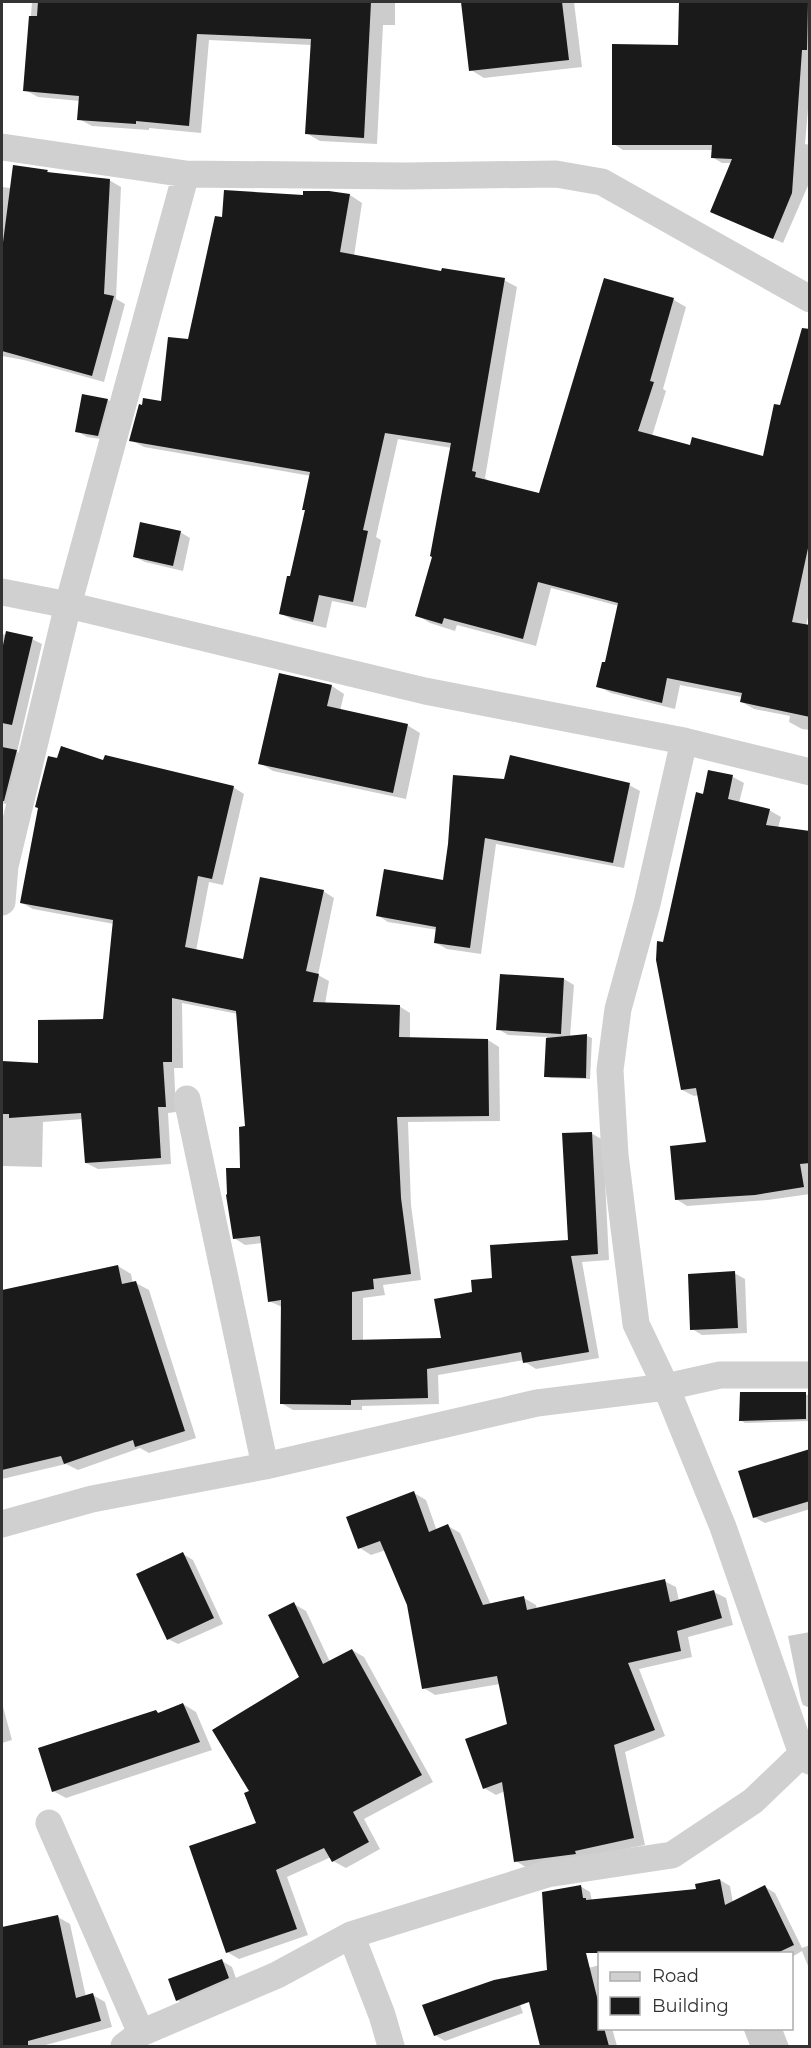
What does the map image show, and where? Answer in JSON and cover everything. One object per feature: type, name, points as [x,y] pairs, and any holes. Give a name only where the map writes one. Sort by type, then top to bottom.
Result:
[{"type":"street","points":[[2,147],[186,174],[406,176],[555,174],[602,182],[810,299]]},
{"type":"street","points":[[2,902],[5,866],[68,605],[186,174]]},
{"type":"street","points":[[2,592],[68,605],[425,691],[684,741],[810,772]]},
{"type":"street","points":[[49,1823],[133,2040],[277,1976],[351,1935],[547,1874],[672,1855],[753,1801],[806,1758],[723,1527],[666,1387],[636,1324],[615,1155],[610,1070],[618,1009],[647,904],[684,741]]},
{"type":"street","points":[[188,1099],[265,1466]]},
{"type":"street","points":[[2,1524],[92,1499],[265,1466],[537,1404],[666,1387],[720,1375],[810,1375]]},
{"type":"street","points":[[351,1935],[382,2015],[391,2046]]},
{"type":"building","points":[[38,2],[371,2],[364,138],[305,134],[311,39],[197,34],[189,126],[136,121],[136,124],[77,120],[79,96],[23,91],[29,16],[37,16]]},
{"type":"building","points":[[461,2],[562,2],[569,60],[469,71]]},
{"type":"building","points":[[679,2],[808,2],[807,50],[802,50],[792,193],[773,239],[710,212],[732,159],[711,158],[712,145],[612,145],[612,44],[678,45]]},
{"type":"building","points":[[13,165],[48,170],[47,172],[110,179],[104,294],[114,296],[92,376],[2,351],[2,250]]},
{"type":"building","points":[[224,190],[303,195],[303,191],[350,194],[340,252],[441,271],[442,268],[505,278],[472,471],[476,472],[475,477],[539,493],[604,278],[674,298],[650,381],[654,382],[638,431],[690,445],[692,437],[763,456],[774,404],[780,405],[802,328],[810,329],[810,539],[792,622],[810,625],[810,717],[740,702],[742,693],[667,678],[662,703],[596,687],[602,662],[605,662],[618,603],[538,582],[523,639],[444,618],[442,624],[415,616],[432,557],[430,556],[451,443],[385,433],[363,530],[368,531],[353,602],[319,595],[313,622],[279,614],[305,510],[302,510],[310,472],[129,441],[139,404],[142,405],[143,398],[161,401],[168,337],[188,339],[215,216],[222,217]]},
{"type":"building","points":[[82,394],[108,399],[98,436],[75,432]]},
{"type":"building","points":[[140,522],[181,531],[173,566],[133,557]]},
{"type":"building","points":[[6,631],[33,637],[12,725],[2,723],[2,650]]},
{"type":"building","points":[[279,673],[332,685],[327,706],[408,724],[393,793],[258,764]]},
{"type":"building","points":[[61,746],[103,760],[105,755],[234,786],[212,879],[198,876],[185,947],[243,959],[260,877],[324,890],[306,971],[319,974],[313,1002],[400,1005],[399,1037],[488,1039],[489,1116],[397,1117],[401,1198],[411,1274],[373,1279],[374,1289],[352,1292],[352,1340],[441,1338],[434,1299],[472,1292],[471,1280],[492,1278],[490,1245],[568,1240],[562,1133],[592,1132],[598,1254],[571,1256],[589,1352],[523,1363],[521,1352],[427,1369],[428,1398],[351,1400],[351,1405],[280,1404],[281,1300],[268,1302],[260,1236],[233,1239],[226,1195],[226,1168],[240,1168],[239,1127],[245,1126],[236,1011],[172,998],[172,1062],[163,1062],[166,1107],[158,1107],[161,1158],[85,1163],[81,1113],[9,1118],[9,1114],[2,1114],[2,1061],[38,1063],[38,1020],[103,1019],[113,920],[20,903],[38,808],[35,807],[48,756],[57,758]]},
{"type":"building","points":[[2,747],[17,750],[4,801],[2,801]]},
{"type":"building","points":[[510,755],[630,783],[613,863],[485,838],[470,948],[434,943],[436,927],[376,916],[384,869],[443,880],[453,775],[504,779]]},
{"type":"building","points":[[708,770],[733,775],[728,799],[770,809],[766,825],[810,831],[810,1163],[800,1164],[804,1187],[755,1195],[675,1200],[670,1146],[706,1142],[696,1088],[681,1090],[656,960],[657,941],[663,942],[696,792],[703,794]]},
{"type":"building","points":[[500,974],[564,978],[561,1034],[496,1030]]},
{"type":"building","points":[[587,1034],[586,1078],[544,1077],[546,1038]]},
{"type":"building","points":[[118,1265],[122,1284],[136,1281],[185,1431],[135,1447],[133,1440],[64,1464],[61,1456],[2,1470],[2,1290]]},
{"type":"building","points":[[735,1271],[738,1328],[690,1330],[688,1274]]},
{"type":"building","points":[[740,1392],[806,1392],[806,1419],[739,1421]]},
{"type":"building","points":[[810,1449],[810,1501],[753,1518],[738,1471]]},
{"type":"building","points":[[414,1491],[429,1532],[448,1524],[483,1605],[524,1596],[527,1610],[665,1579],[670,1602],[714,1590],[722,1618],[677,1631],[681,1651],[628,1663],[655,1730],[614,1745],[634,1838],[575,1851],[576,1854],[514,1862],[502,1782],[483,1789],[465,1739],[507,1724],[497,1676],[422,1689],[407,1605],[380,1541],[358,1549],[346,1517]]},
{"type":"building","points":[[183,1552],[214,1618],[167,1640],[136,1574]]},
{"type":"building","points":[[294,1602],[323,1664],[352,1649],[422,1775],[353,1812],[369,1842],[332,1862],[324,1848],[276,1870],[297,1929],[226,1953],[189,1846],[256,1823],[244,1793],[249,1791],[212,1730],[299,1677],[268,1615]]},
{"type":"building","points":[[183,1703],[200,1742],[52,1792],[38,1748],[156,1710],[158,1713]]},
{"type":"building","points":[[720,1879],[725,1905],[765,1885],[794,1945],[779,1952],[586,1953],[598,2001],[598,2030],[605,2030],[609,2046],[540,2046],[529,2002],[434,2036],[422,2005],[494,1980],[547,1970],[542,1892],[581,1885],[583,1898],[586,1900],[696,1889],[695,1884]]},
{"type":"building","points":[[58,1915],[76,1998],[93,1993],[101,2021],[28,2041],[28,2046],[2,2046],[2,1927]]},
{"type":"building","points":[[222,1959],[229,1978],[176,2001],[168,1979]]}]
